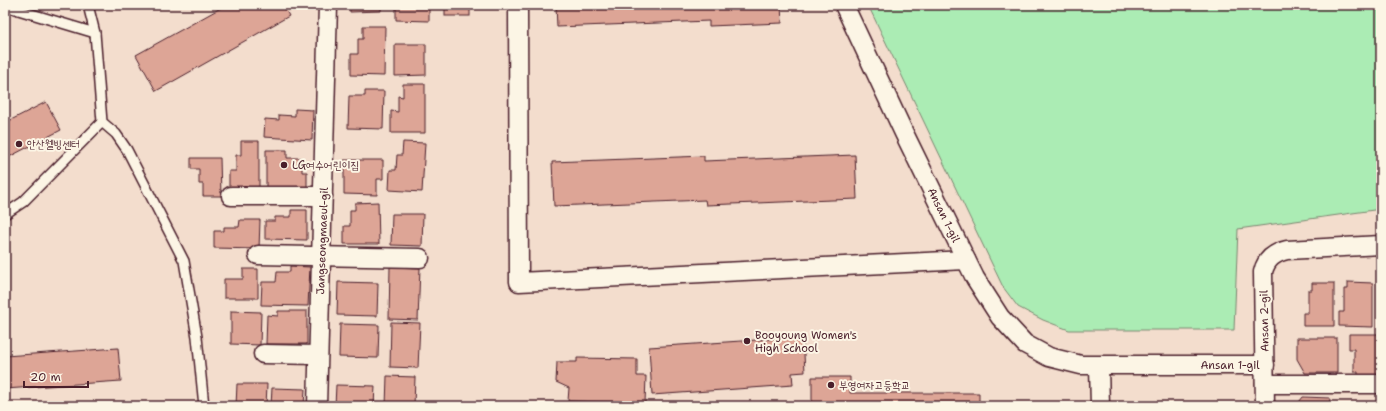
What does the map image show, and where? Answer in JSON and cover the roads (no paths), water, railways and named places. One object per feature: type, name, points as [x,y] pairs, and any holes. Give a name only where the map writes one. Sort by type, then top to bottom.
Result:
[{"type":"street","name":"Jangseongmaeul-gil","points":[[317,406],[328,5]]},
{"type":"street","points":[[518,5],[519,282],[966,260]]},
{"type":"street","name":"Ansan 1-gil","points":[[844,5],[904,133],[975,278],[996,311],[1025,344],[1049,357],[1063,362],[1099,366],[1265,365]]},
{"type":"street","points":[[231,196],[323,196]]},
{"type":"street","name":"Ansan 2-gil","points":[[1265,384],[1263,272],[1267,261],[1275,253],[1287,250],[1381,245]]},
{"type":"street","points":[[258,255],[420,258]]},
{"type":"street","points":[[263,354],[318,355]]},
{"type":"street","points":[[1099,366],[1100,406]]},
{"type":"street","points":[[1265,384],[1381,384]]},
{"type":"street","name":"Ansan 1-gil","points":[[1265,384],[1266,406]]},
{"type":"lane","points":[[88,5],[95,33],[102,122],[116,134],[127,150],[184,261],[194,315],[204,406]]},
{"type":"lane","points":[[5,6],[95,33]]},
{"type":"lane","points":[[5,214],[23,202],[102,122]]},
{"type":"place","name":"안산웰빙센터","points":[[19,144]]},
{"type":"place","name":"LG여수어린이집","points":[[284,165]]},
{"type":"place","name":"Booyoung Women's High School","points":[[747,341]]},
{"type":"place","name":"부영여자고등학교","points":[[831,385]]}]
